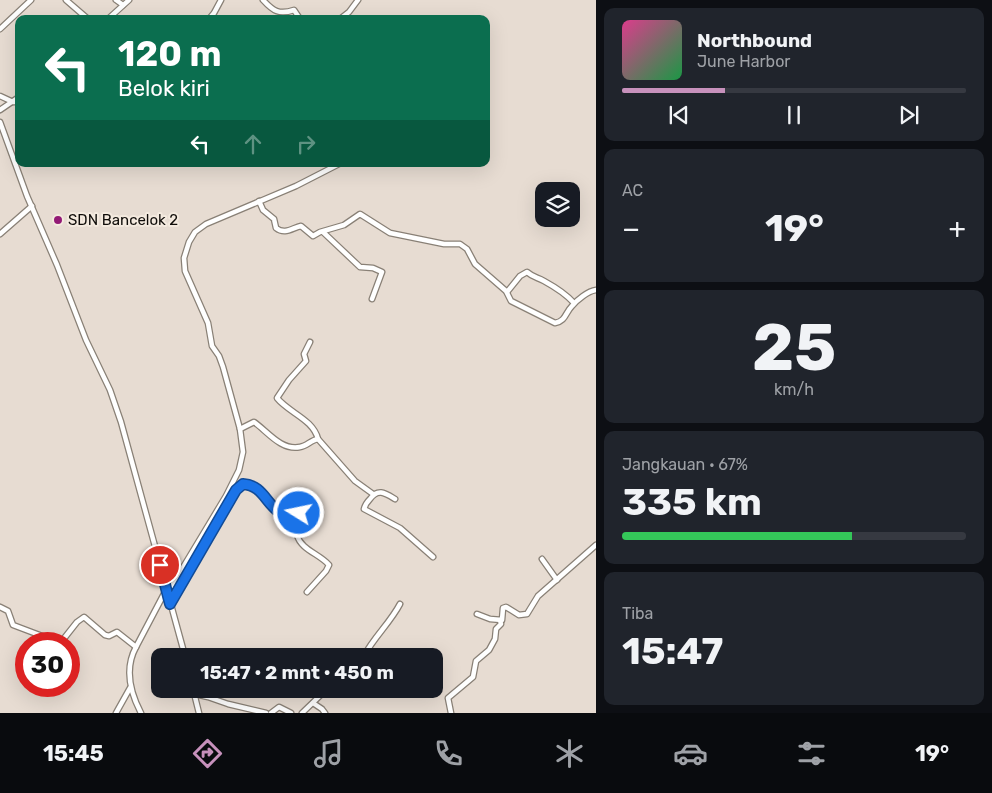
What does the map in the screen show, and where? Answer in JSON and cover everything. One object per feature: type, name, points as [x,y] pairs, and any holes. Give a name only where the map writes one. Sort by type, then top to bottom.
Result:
[{"type":"street","points":[[0,29],[31,0]]},
{"type":"street","points":[[66,0],[83,15]]},
{"type":"street","points":[[116,0],[123,5]]},
{"type":"street","points":[[113,14],[129,0]]},
{"type":"street","points":[[212,15],[221,0]]},
{"type":"street","points":[[263,0],[274,10],[281,13],[294,10],[297,15]]},
{"type":"street","points":[[345,15],[358,0]]},
{"type":"street","points":[[0,96],[15,102]]},
{"type":"street","points":[[0,110],[15,102]]},
{"type":"street","points":[[0,122],[15,161]]},
{"type":"street","points":[[17,167],[90,350],[110,390],[121,422],[183,648]]},
{"type":"street","points":[[168,597],[235,478],[243,452],[241,429],[221,360],[212,346],[208,323],[185,271],[184,258],[191,236],[198,229],[260,204],[333,167]]},
{"type":"street","points":[[260,204],[263,210],[274,218],[276,228],[279,230],[294,230],[301,226],[311,235],[344,225],[360,214],[390,233],[444,244],[460,244],[467,249],[475,264],[507,292],[510,301],[555,323],[563,320],[574,303],[589,292],[596,290]]},
{"type":"street","points":[[0,234],[32,206]]},
{"type":"street","points":[[323,232],[360,267],[369,267],[382,272],[372,299]]},
{"type":"street","points":[[507,292],[520,276],[527,272],[534,278],[546,282],[557,289],[574,303]]},
{"type":"street","points":[[310,342],[304,354],[306,361],[289,380],[277,398],[311,425],[316,431],[318,439],[355,481],[374,494]]},
{"type":"street","points":[[241,429],[253,422],[256,423],[277,442],[290,447],[300,447],[318,439]]},
{"type":"street","points":[[141,713],[130,688],[130,660],[136,646],[236,490],[243,484],[258,489],[279,512],[299,513],[298,536],[311,552],[329,565],[307,592]]},
{"type":"street","points":[[395,499],[380,491],[374,494],[364,507],[365,511],[400,528],[433,557]]},
{"type":"street","points":[[451,713],[448,698],[473,677],[476,662],[490,650],[496,631],[501,624],[500,620],[503,618],[504,607],[519,615],[526,614],[538,596],[596,545]]},
{"type":"street","points":[[542,559],[558,580]]},
{"type":"street","points":[[368,648],[400,604]]},
{"type":"street","points":[[0,607],[8,611],[13,625],[51,640],[62,641],[77,622],[84,617],[105,635],[109,636],[117,632],[136,646]]},
{"type":"street","points":[[478,614],[490,619],[500,620]]},
{"type":"street","points":[[116,713],[130,688]]},
{"type":"street","points":[[196,698],[199,713]]},
{"type":"street","points":[[213,698],[234,706],[266,713]]},
{"type":"street","points":[[302,713],[318,698]]},
{"type":"street","points":[[313,703],[326,713]]},
{"type":"street","points":[[271,713],[278,708],[291,713]]},
{"type":"place","name":"SDN Bancelok 2","points":[[58,220]]},
{"type":"route","points":[[160,565],[170,604],[236,490],[243,484],[258,489],[276,511],[299,513]]}]
